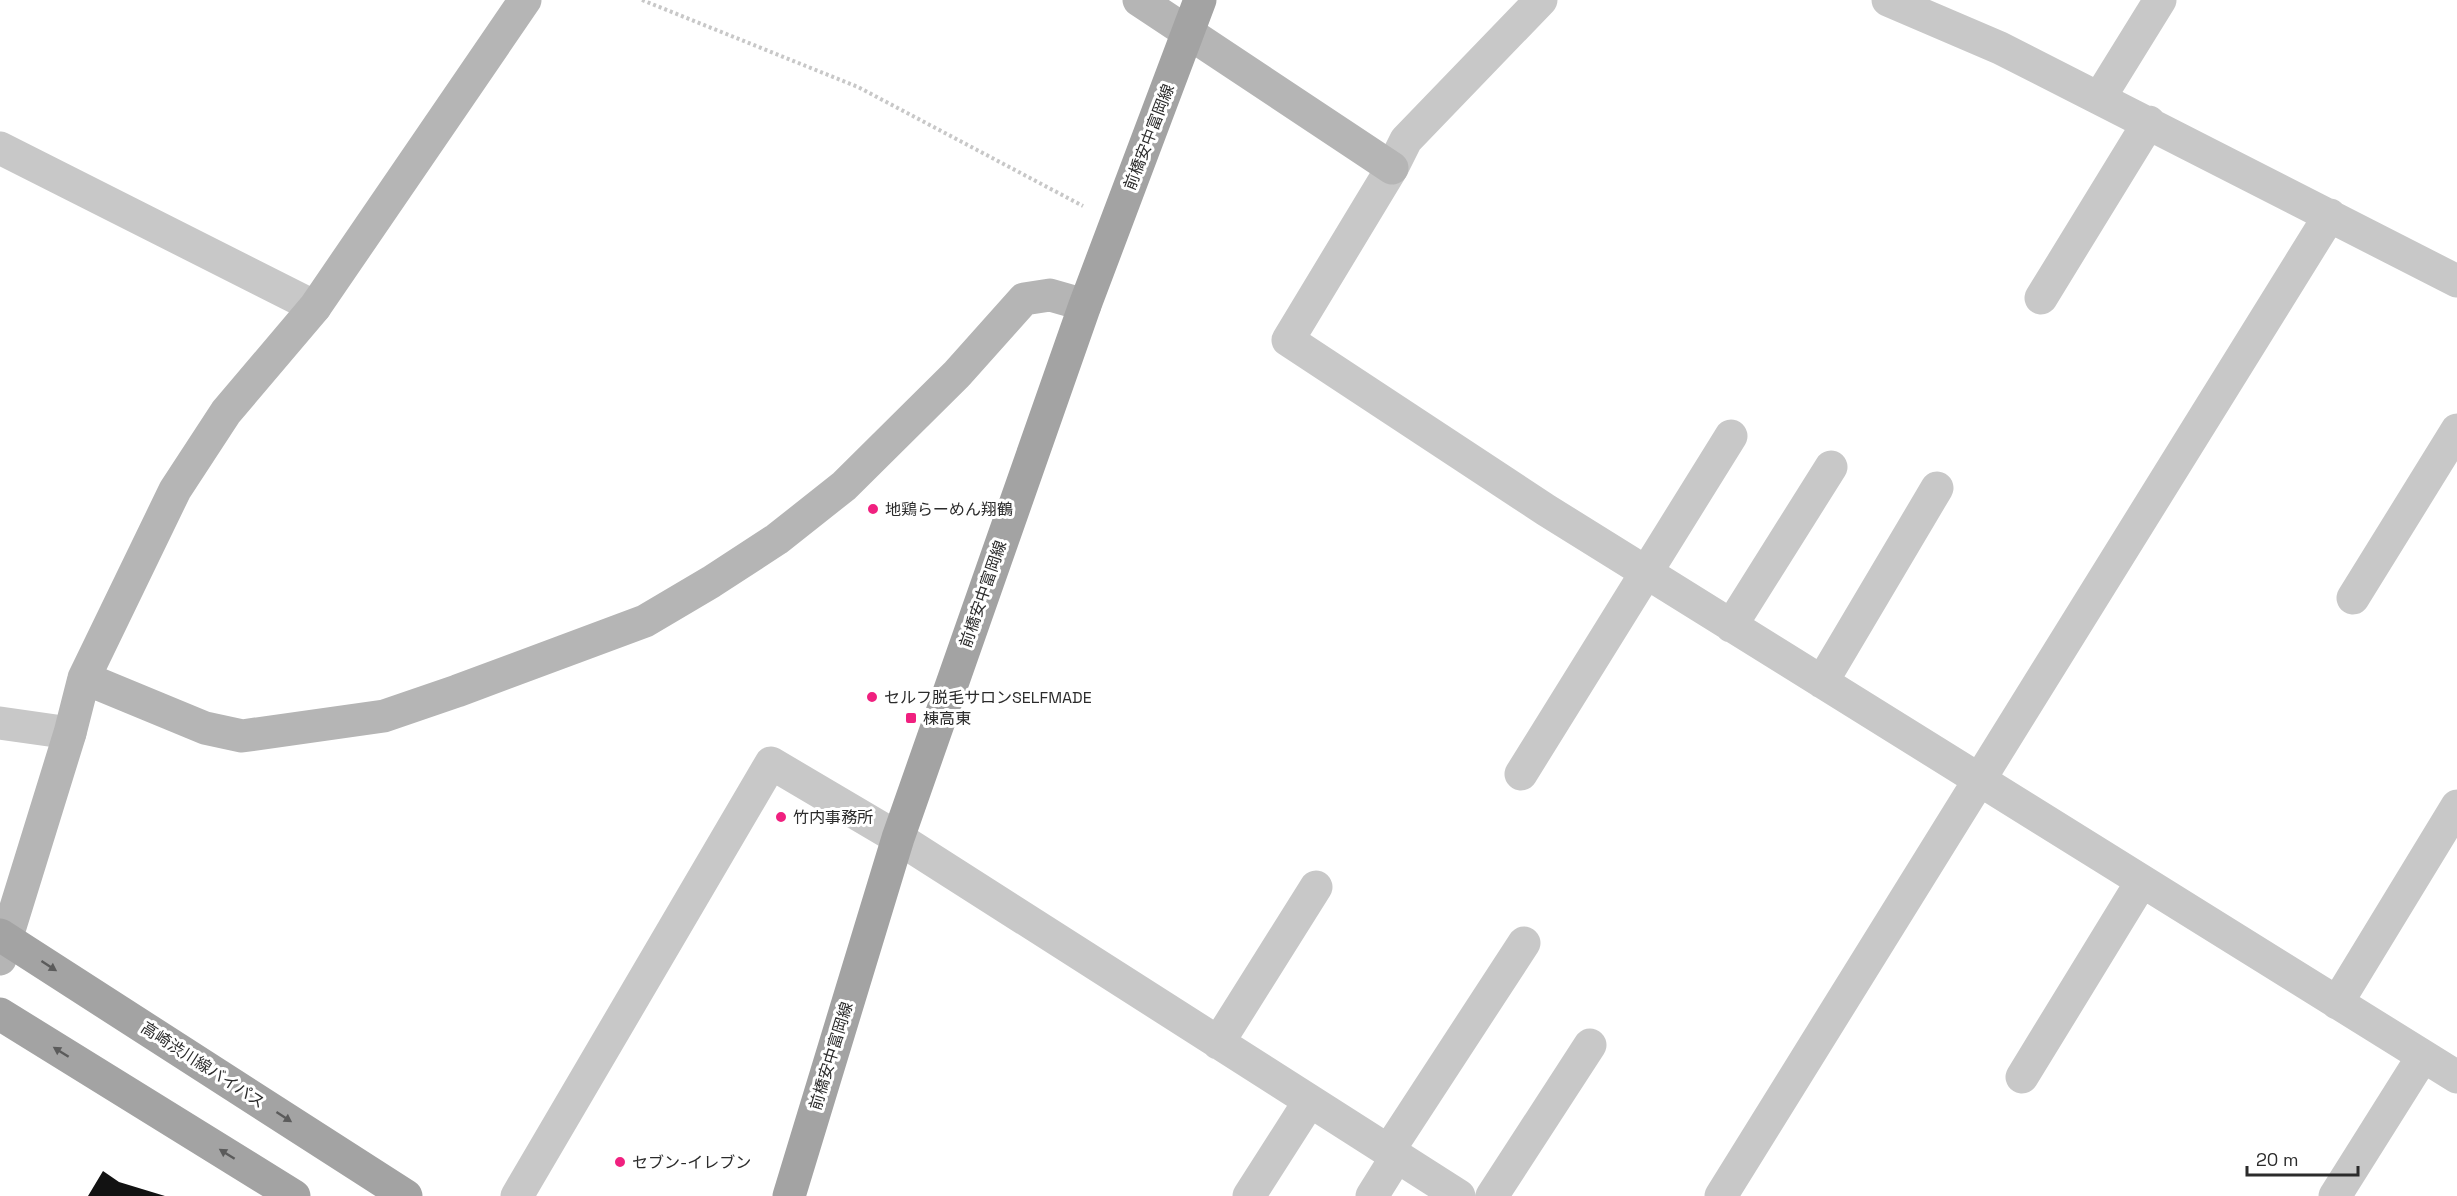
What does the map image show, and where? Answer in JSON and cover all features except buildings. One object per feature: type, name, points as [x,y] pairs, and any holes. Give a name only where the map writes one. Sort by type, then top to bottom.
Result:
[{"type":"main road","name":"前橋安中富岡線","points":[[789,1196],[898,838],[1085,305],[1200,0]]},
{"type":"main road","name":"高崎渋川線バイパス","points":[[2,944],[406,1196]]},
{"type":"main road","points":[[0,1014],[294,1196]]},
{"type":"street","points":[[2,944],[70,733],[84,678],[175,490],[226,412],[315,307],[525,0]]},
{"type":"street","points":[[1139,0],[1190,31],[1392,168]]},
{"type":"street","points":[[1541,0],[1406,140],[1392,168],[1288,340],[1546,510],[2457,1077]]},
{"type":"street","points":[[1888,0],[2000,48],[2100,97],[2457,280]]},
{"type":"street","points":[[2100,97],[2160,0]]},
{"type":"street","points":[[2041,298],[2149,122]]},
{"type":"street","points":[[0,148],[315,307]]},
{"type":"street","points":[[1721,1196],[2330,215]]},
{"type":"street","points":[[84,678],[204,728],[242,736],[384,716],[468,687],[645,621],[711,582],[777,539],[844,486],[957,374],[1024,299],[1050,294],[1085,305]]},
{"type":"street","points":[[2354,598],[2457,430]]},
{"type":"street","points":[[1521,774],[1731,436]]},
{"type":"street","points":[[1731,626],[1831,467]]},
{"type":"street","points":[[1822,682],[1937,488]]},
{"type":"street","points":[[0,723],[70,733]]},
{"type":"street","points":[[517,1196],[771,763],[898,838],[1459,1196]]},
{"type":"street","points":[[2337,1003],[2457,806]]},
{"type":"street","points":[[2022,1077],[2142,881]]},
{"type":"street","points":[[1218,1043],[1316,887]]},
{"type":"street","points":[[1372,1196],[1393,1153],[1524,943]]},
{"type":"street","points":[[1492,1196],[1590,1045]]},
{"type":"street","points":[[2335,1196],[2423,1056]]},
{"type":"street","points":[[1249,1196],[1309,1102]]},
{"type":"path","points":[[642,0],[858,87],[1116,224]]},
{"type":"place","name":"地鶏らーめん翔鶴","points":[[873,509]]},
{"type":"place","name":"セルフ脱毛サロンSELFMADE","points":[[872,697]]},
{"type":"place","name":"棟高東","points":[[911,718]]},
{"type":"place","name":"竹内事務所","points":[[781,817]]},
{"type":"place","name":"セブン-イレブン","points":[[620,1162]]}]
